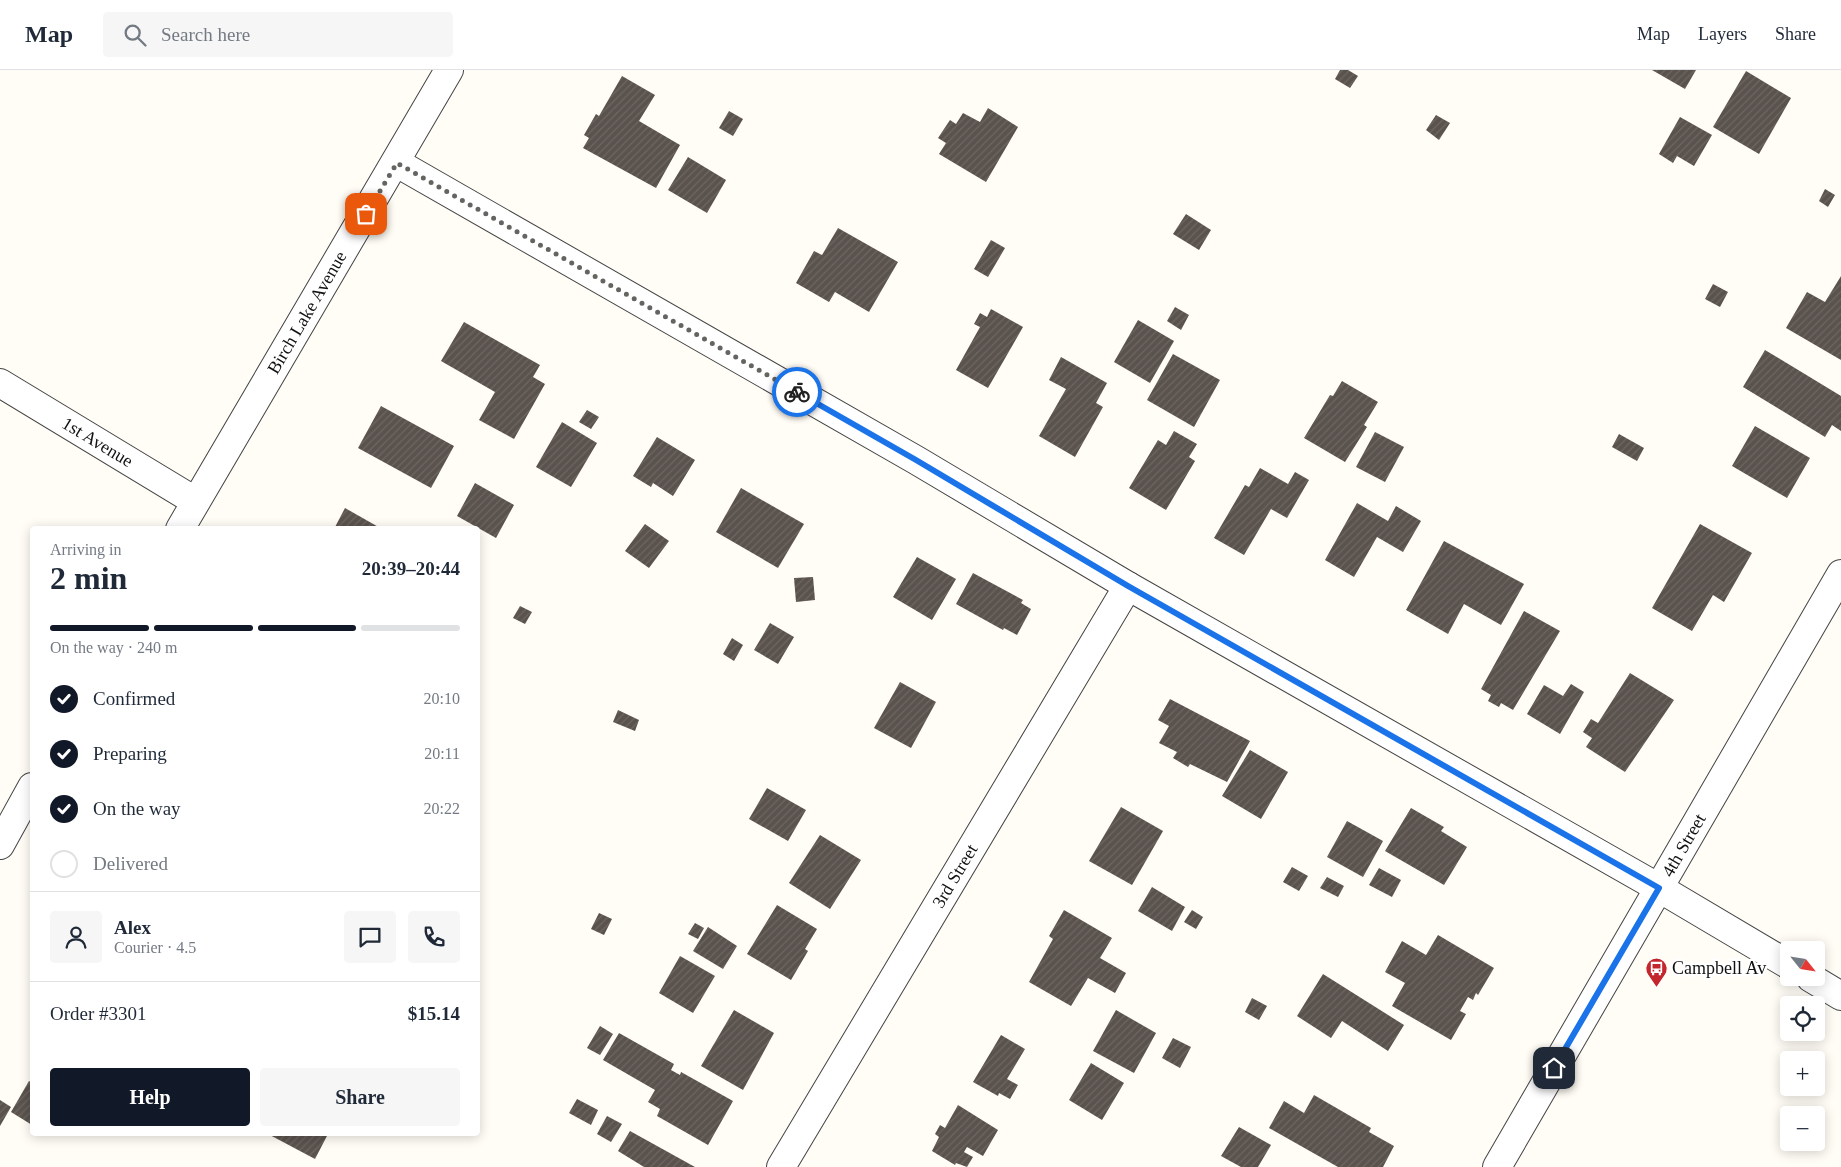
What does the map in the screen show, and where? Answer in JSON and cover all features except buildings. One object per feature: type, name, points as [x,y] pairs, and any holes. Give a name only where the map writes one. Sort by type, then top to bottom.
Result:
[{"type":"street","name":"Birch Lake Avenue","points":[[182,526],[397,163],[449,70]]},
{"type":"street","points":[[397,163],[916,460],[1128,586],[1659,888],[1780,960]]},
{"type":"street","name":"1st Avenue","points":[[0,383],[195,501]]},
{"type":"street","name":"4th Street","points":[[1497,1167],[1841,574]]},
{"type":"street","name":"3rd Street","points":[[781,1167],[1128,586]]},
{"type":"street","points":[[0,844],[30,792]]},
{"type":"street","points":[[1824,986],[1841,996]]},
{"type":"way so far","points":[[366,214],[397,163],[797,392]]},
{"type":"place","name":"Campbell Av","points":[[1656,987]]},
{"type":"route","points":[[797,392],[916,460],[1128,586],[1659,888],[1554,1068]]}]
